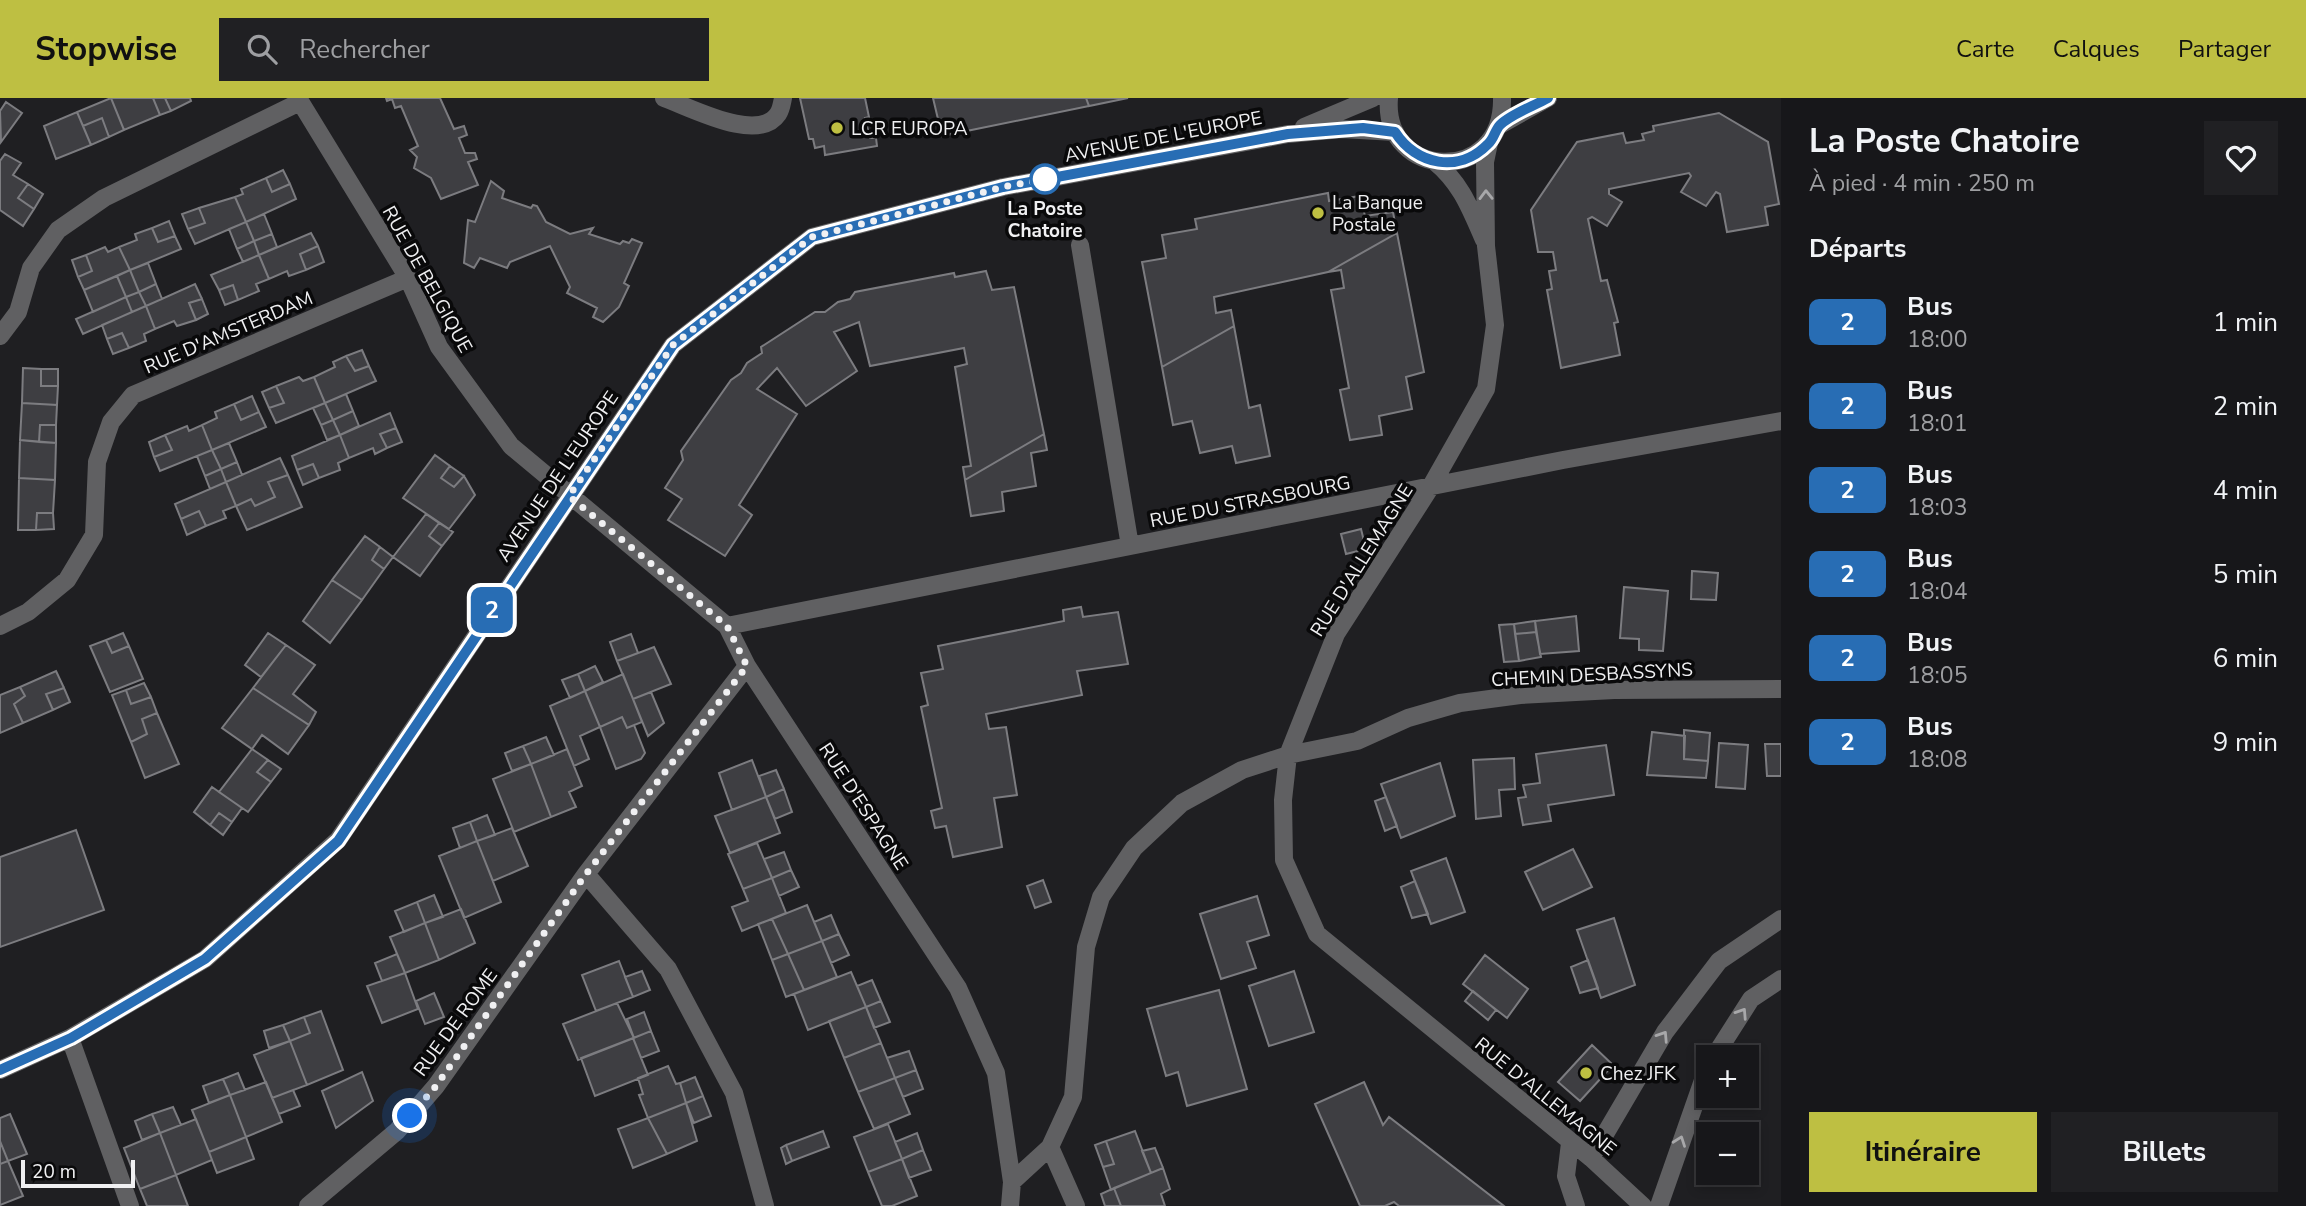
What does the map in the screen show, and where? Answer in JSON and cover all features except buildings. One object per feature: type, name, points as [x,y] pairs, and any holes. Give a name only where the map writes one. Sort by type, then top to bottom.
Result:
[{"type":"street","points":[[664,98],[741,126],[762,126],[778,115],[783,98]]},
{"type":"street","name":"AVENUE DE L'EUROPE","points":[[1288,134],[1373,98]]},
{"type":"street","points":[[1389,98],[1395,132]]},
{"type":"street","points":[[1434,162],[1454,162],[1473,156],[1489,144],[1500,125],[1502,98]]},
{"type":"street","points":[[1500,125],[1548,98]]},
{"type":"street","points":[[0,336],[18,312],[32,268],[58,230],[104,198],[299,100]]},
{"type":"street","name":"RUE DE BELGIQUE","points":[[299,100],[408,278],[439,347],[511,446],[569,496]]},
{"type":"street","name":"AVENUE DE L'EUROPE","points":[[0,1070],[71,1038],[205,959],[338,841],[673,345],[812,237],[1003,187],[1288,134],[1353,128],[1395,132]]},
{"type":"street","name":"RUE D'ALLEMAGNE","points":[[1395,132],[1410,151],[1434,162],[1453,177],[1465,195],[1486,246]]},
{"type":"street","name":"RUE D'ALLEMAGNE","points":[[1489,144],[1485,162],[1486,246],[1495,325],[1486,389],[1430,488],[1336,634],[1288,755],[1283,800],[1284,860],[1317,933],[1591,1158],[1643,1206]]},
{"type":"street","points":[[1080,244],[1130,546]]},
{"type":"street","name":"RUE D'AMSTERDAM","points":[[0,626],[27,612],[67,580],[94,535],[97,462],[111,422],[133,395],[408,278]]},
{"type":"street","name":"RUE DU STRASBOURG","points":[[727,626],[1781,421]]},
{"type":"street","name":"RUE D'ESPAGNE","points":[[569,496],[727,626],[747,666],[958,988],[996,1073],[1012,1182],[1010,1206]]},
{"type":"street","name":"RUE DE ROME","points":[[308,1206],[397,1131],[436,1086],[586,874],[747,666]]},
{"type":"street","name":"CHEMIN DESBASSYNS","points":[[1050,1147],[1073,1097],[1086,947],[1101,897],[1133,848],[1182,803],[1242,769],[1288,755],[1357,741],[1408,719],[1460,703],[1520,695],[1601,691],[1781,689]]},
{"type":"street","points":[[586,874],[668,969],[734,1093],[765,1206]]},
{"type":"street","points":[[1591,1158],[1665,1032],[1719,961],[1781,919]]},
{"type":"street","points":[[1722,1045],[1751,999],[1781,979]]},
{"type":"street","points":[[71,1038],[130,1206]]},
{"type":"street","points":[[1659,1206],[1696,1100]]},
{"type":"street","points":[[1570,1143],[1566,1176],[1576,1206]]},
{"type":"street","points":[[1012,1182],[1050,1147],[1076,1206]]},
{"type":"bus line","name":"2","points":[[0,1070],[71,1038],[205,959],[338,841],[673,345],[812,237],[1003,187],[1288,134],[1363,128],[1395,132],[1410,151],[1422,158],[1434,162],[1454,162],[1473,156],[1489,144],[1500,125],[1548,98]]},
{"type":"place","name":"LCR EUROPA","points":[[837,128]]},
{"type":"place","name":"La Poste Chatoire","points":[[1045,179]]},
{"type":"place","name":"La Banque Postale","points":[[1318,213]]},
{"type":"place","name":"Chez JFK","points":[[1586,1073]]},
{"type":"route","points":[[410,1116],[436,1086],[586,874],[747,666],[727,626],[569,496],[608,438],[673,345],[812,237],[1003,187],[1051,178],[1045,179]]}]
